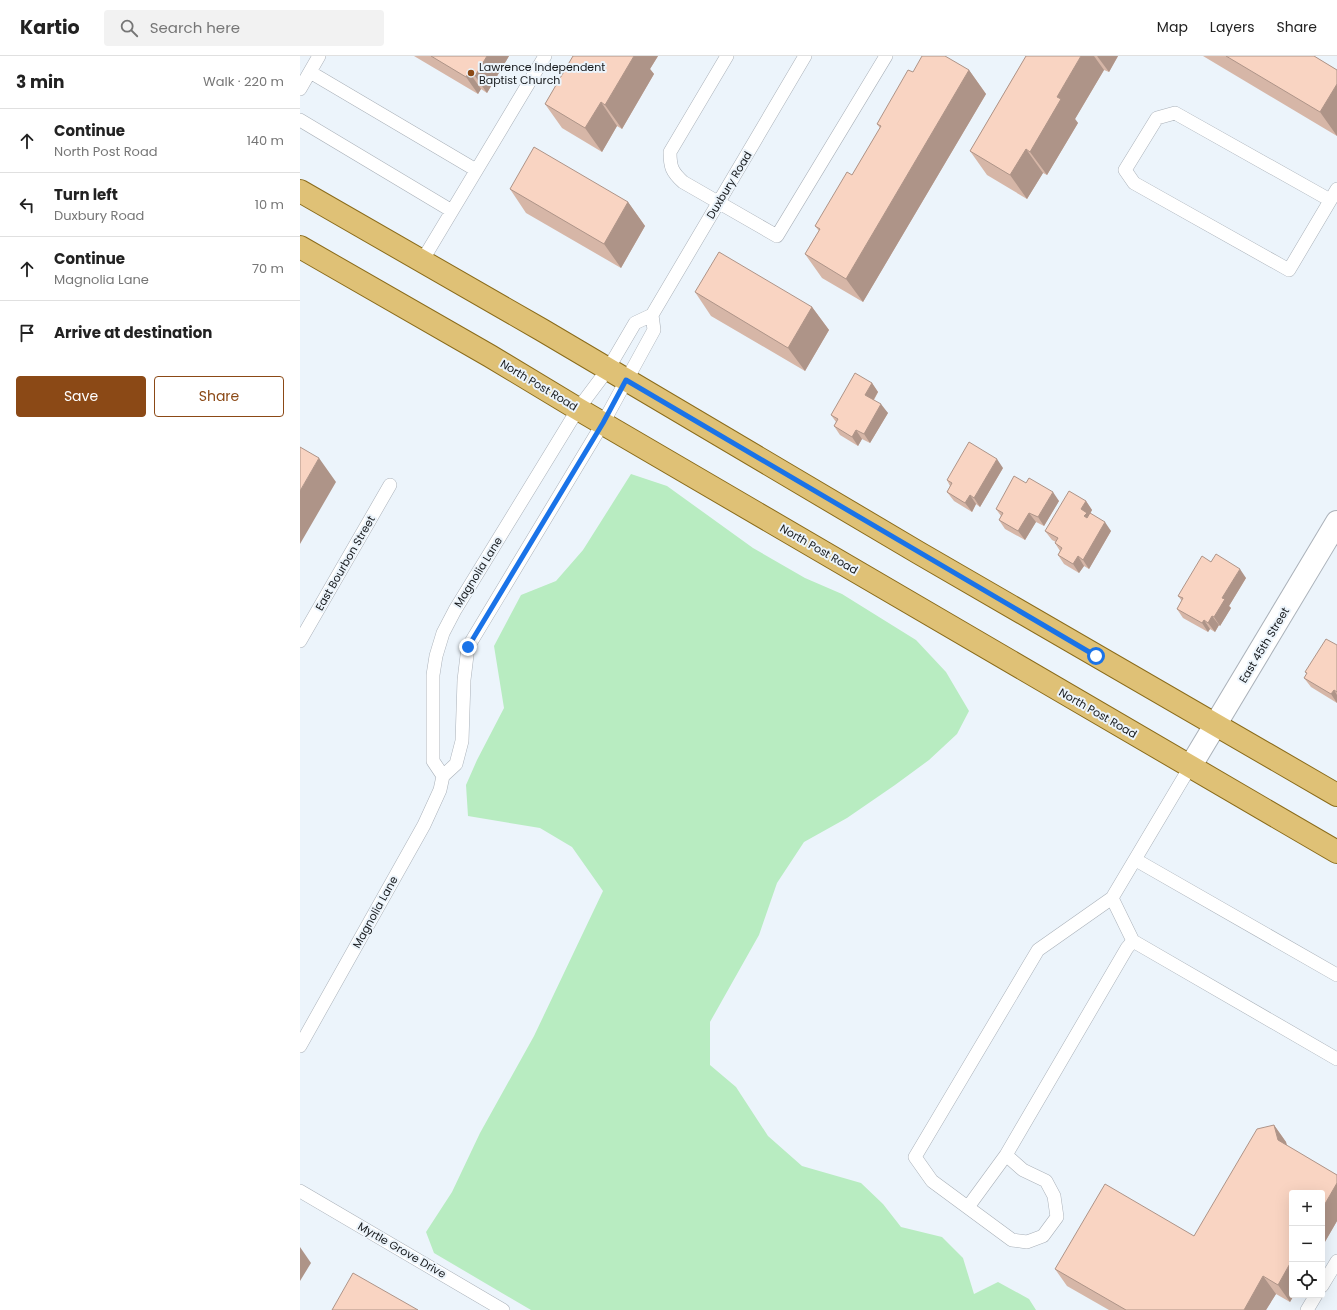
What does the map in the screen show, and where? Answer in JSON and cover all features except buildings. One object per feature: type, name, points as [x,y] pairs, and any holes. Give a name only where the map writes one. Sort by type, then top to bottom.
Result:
[{"type":"main road","points":[[300,191],[617,374],[926,557],[1337,795]]},
{"type":"main road","name":"North Post Road","points":[[300,247],[490,356],[578,409],[1337,852]]},
{"type":"street","name":"East 45th Street","points":[[1190,767],[1337,522]]},
{"type":"lane","points":[[300,89],[319,56]]},
{"type":"lane","points":[[422,261],[545,56]]},
{"type":"lane","points":[[727,56],[670,152],[670,163],[675,174],[683,182],[777,236],[886,56]]},
{"type":"lane","name":"Duxbury Road","points":[[615,401],[617,374],[635,323],[652,315],[805,56]]},
{"type":"lane","points":[[310,72],[476,170]]},
{"type":"lane","points":[[1330,200],[1175,113],[1158,118],[1126,170],[1134,183],[1289,270],[1337,189]]},
{"type":"lane","points":[[301,124],[452,211]]},
{"type":"lane","name":"Duxbury Road","points":[[593,388],[617,374],[654,330],[652,315]]},
{"type":"lane","name":"Magnolia Lane","points":[[443,776],[432,761],[433,675],[436,656],[443,633],[455,610],[578,409],[593,388]]},
{"type":"lane","name":"Magnolia Lane","points":[[300,1046],[424,825],[440,790],[443,776],[456,764],[462,741],[464,680],[468,647],[615,401]]},
{"type":"lane","name":"East Bourbon Street","points":[[300,641],[390,484]]},
{"type":"lane","points":[[1006,1155],[1023,1170],[1046,1181],[1054,1196],[1057,1217],[1043,1236],[1027,1242],[1012,1240],[932,1182],[915,1157],[1038,950],[1112,898],[1190,767]]},
{"type":"lane","points":[[1136,860],[1337,975]]},
{"type":"lane","points":[[1112,898],[1133,940],[1337,1059]]},
{"type":"lane","points":[[968,1207],[1006,1155],[1133,940]]},
{"type":"lane","name":"Myrtle Grove Drive","points":[[300,1191],[503,1310]]},
{"type":"lane","points":[[1325,1281],[1337,1261]]},
{"type":"lane","points":[[1307,1310],[1314,1298]]},
{"type":"green space","points":[[631,474],[667,486],[753,548],[805,578],[842,594],[916,640],[946,672],[969,711],[957,734],[929,760],[847,818],[804,842],[777,883],[759,935],[710,1022],[710,1065],[736,1087],[768,1136],[802,1166],[861,1183],[883,1204],[901,1227],[942,1237],[963,1258],[974,1294],[998,1282],[1029,1299],[1036,1310],[531,1310],[434,1253],[426,1232],[452,1192],[480,1133],[534,1036],[603,891],[572,847],[540,828],[468,816],[466,785],[504,708],[494,646],[521,595],[556,581],[583,550]]},
{"type":"place","name":"Lawrence Independent Baptist Church","points":[[471,73]]},
{"type":"route","points":[[468,647],[603,423],[626,380],[1096,656]]}]
